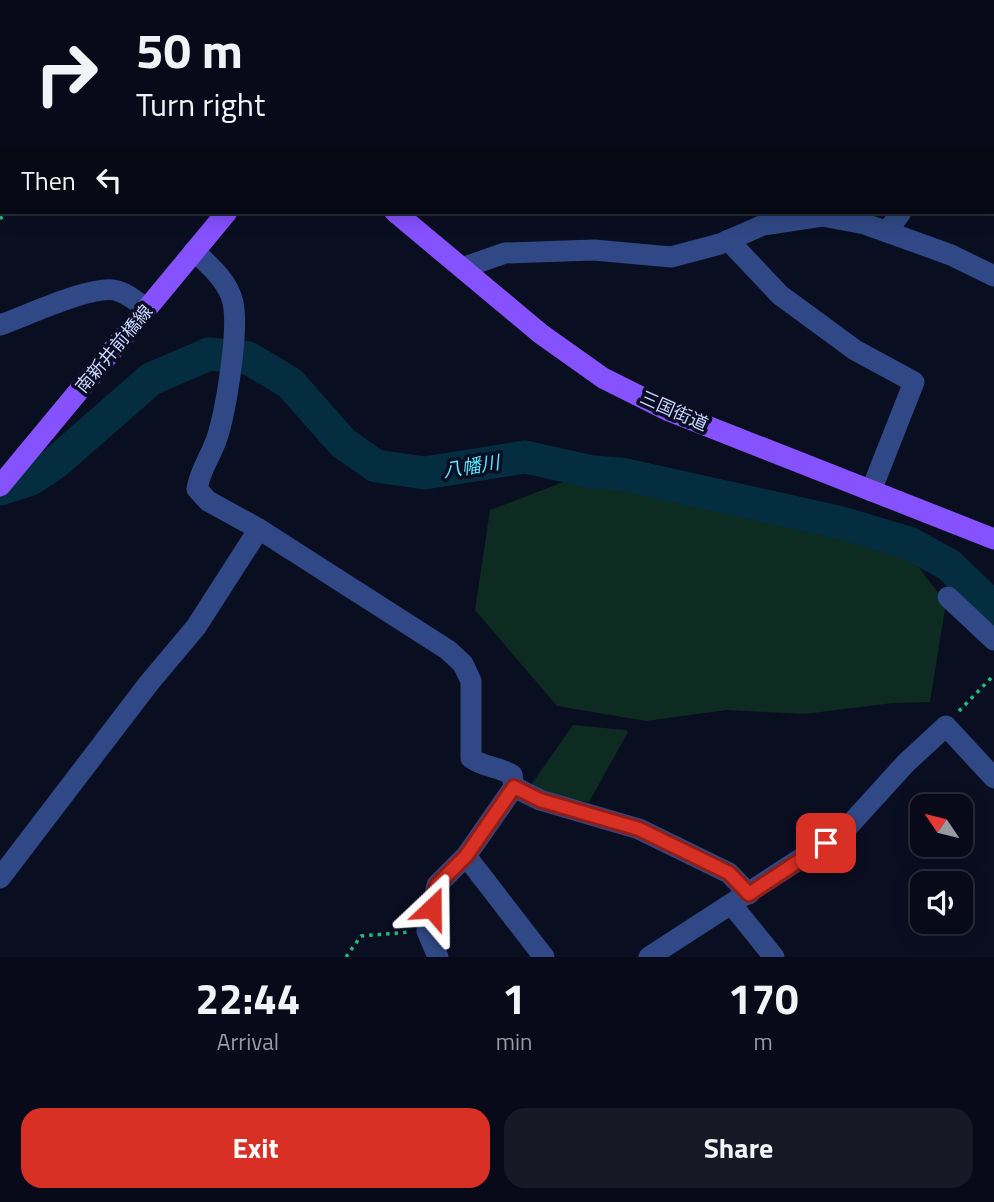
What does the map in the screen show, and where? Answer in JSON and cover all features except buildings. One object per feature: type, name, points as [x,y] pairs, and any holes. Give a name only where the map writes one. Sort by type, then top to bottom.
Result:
[{"type":"main road","name":"南新井前橋線","points":[[0,486],[225,214]]},
{"type":"main road","name":"三国街道","points":[[397,214],[541,334],[603,378],[668,411],[994,539]]},
{"type":"street","points":[[887,232],[900,214]]},
{"type":"street","points":[[462,268],[505,253],[594,250],[671,257],[728,240],[763,225],[822,216],[865,224],[951,255],[994,276]]},
{"type":"street","points":[[728,240],[780,295],[855,350],[914,382],[872,491]]},
{"type":"street","points":[[194,251],[217,272],[233,302],[234,332],[222,421],[197,489],[208,501],[259,529],[448,650],[463,664],[471,681],[471,758],[480,765],[503,769],[512,775],[514,787],[466,856],[437,885],[427,930],[438,957]]},
{"type":"street","points":[[0,325],[97,290],[115,290],[128,295],[146,309]]},
{"type":"street","points":[[0,878],[149,683],[197,627],[259,529]]},
{"type":"street","points":[[948,597],[994,640]]},
{"type":"street","points":[[649,957],[741,900],[845,830],[906,763],[946,726],[994,778]]},
{"type":"street","points":[[514,787],[540,800],[639,829],[729,873],[741,900],[774,957]]},
{"type":"street","points":[[466,856],[544,957]]},
{"type":"path","points":[[946,726],[994,674]]},
{"type":"path","points":[[346,957],[362,936],[427,930]]},
{"type":"green space","points":[[574,478],[671,492],[758,521],[887,526],[946,603],[930,702],[893,703],[805,714],[727,710],[646,721],[557,706],[475,610],[490,510]]},
{"type":"green space","points":[[573,725],[628,732],[589,802],[547,796],[531,785]]},
{"type":"waterway","name":"八幡川","points":[[0,489],[31,479],[55,463],[151,379],[209,354],[248,358],[290,383],[343,443],[376,466],[425,473],[525,457],[593,472],[622,474],[838,522],[909,543],[949,565],[994,608]]},
{"type":"route","points":[[432,908],[437,885],[466,856],[514,787],[540,800],[639,829],[729,873],[749,894],[826,843]]}]
